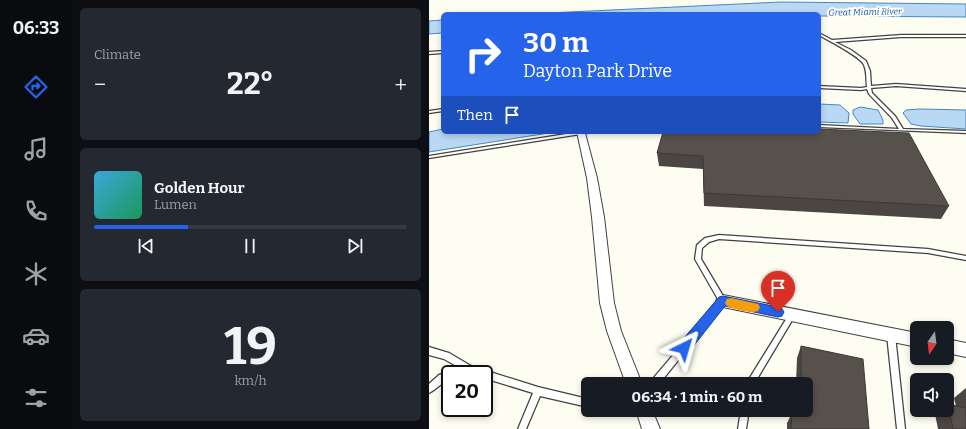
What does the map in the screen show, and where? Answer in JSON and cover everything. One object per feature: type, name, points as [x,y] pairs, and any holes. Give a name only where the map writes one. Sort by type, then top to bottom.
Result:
[{"type":"street","points":[[584,134],[594,194],[607,303],[614,331],[631,377]]},
{"type":"street","points":[[723,301],[910,338]]},
{"type":"street","points":[[954,347],[966,350]]},
{"type":"street","points":[[647,417],[651,429]]},
{"type":"lane","points":[[821,35],[857,55],[865,62],[869,71],[868,88],[873,96],[894,117],[902,130]]},
{"type":"lane","points":[[831,41],[907,36],[966,36]]},
{"type":"lane","points":[[429,53],[441,52]]},
{"type":"lane","points":[[821,87],[861,89],[876,86],[896,85],[966,90]]},
{"type":"lane","points":[[429,112],[441,110]]},
{"type":"lane","points":[[821,126],[966,132]]},
{"type":"lane","points":[[429,157],[572,134]]},
{"type":"lane","points":[[660,377],[723,301],[698,259],[699,247],[707,240],[719,237],[928,252],[966,258]]},
{"type":"lane","points":[[754,377],[792,315]]},
{"type":"lane","points":[[891,334],[901,429]]},
{"type":"lane","points":[[429,351],[446,356],[462,365]]},
{"type":"lane","points":[[493,377],[538,391],[581,401]]},
{"type":"lane","points":[[429,389],[441,379]]},
{"type":"lane","points":[[522,429],[538,391]]},
{"type":"lane","points":[[742,429],[744,417]]},
{"type":"water","name":"Great Miami River","points":[[781,2],[966,4],[966,17],[821,16],[821,12],[569,12]]},
{"type":"water","points":[[441,20],[441,33],[429,34],[429,21]]},
{"type":"water","points":[[821,104],[840,105],[849,113],[848,123],[821,122]]},
{"type":"water","points":[[860,107],[878,110],[883,120],[883,124],[860,124],[853,114],[853,110]]},
{"type":"water","points":[[906,110],[966,110],[966,129],[911,124],[903,113]]},
{"type":"water","points":[[441,129],[441,134],[542,134],[429,152],[429,132]]},
{"type":"building","points":[[821,129],[909,133],[949,206],[704,193],[703,156],[657,153],[662,134],[821,134]]},
{"type":"building","points":[[801,346],[863,359],[869,429],[791,429],[792,417],[813,417],[813,377],[801,377]]},
{"type":"building","points":[[954,405],[966,408],[966,429],[953,429],[951,417],[954,417]]},
{"type":"slow traffic","points":[[731,303],[754,307]]},
{"type":"route","points":[[684,348],[723,301],[778,312]]}]
